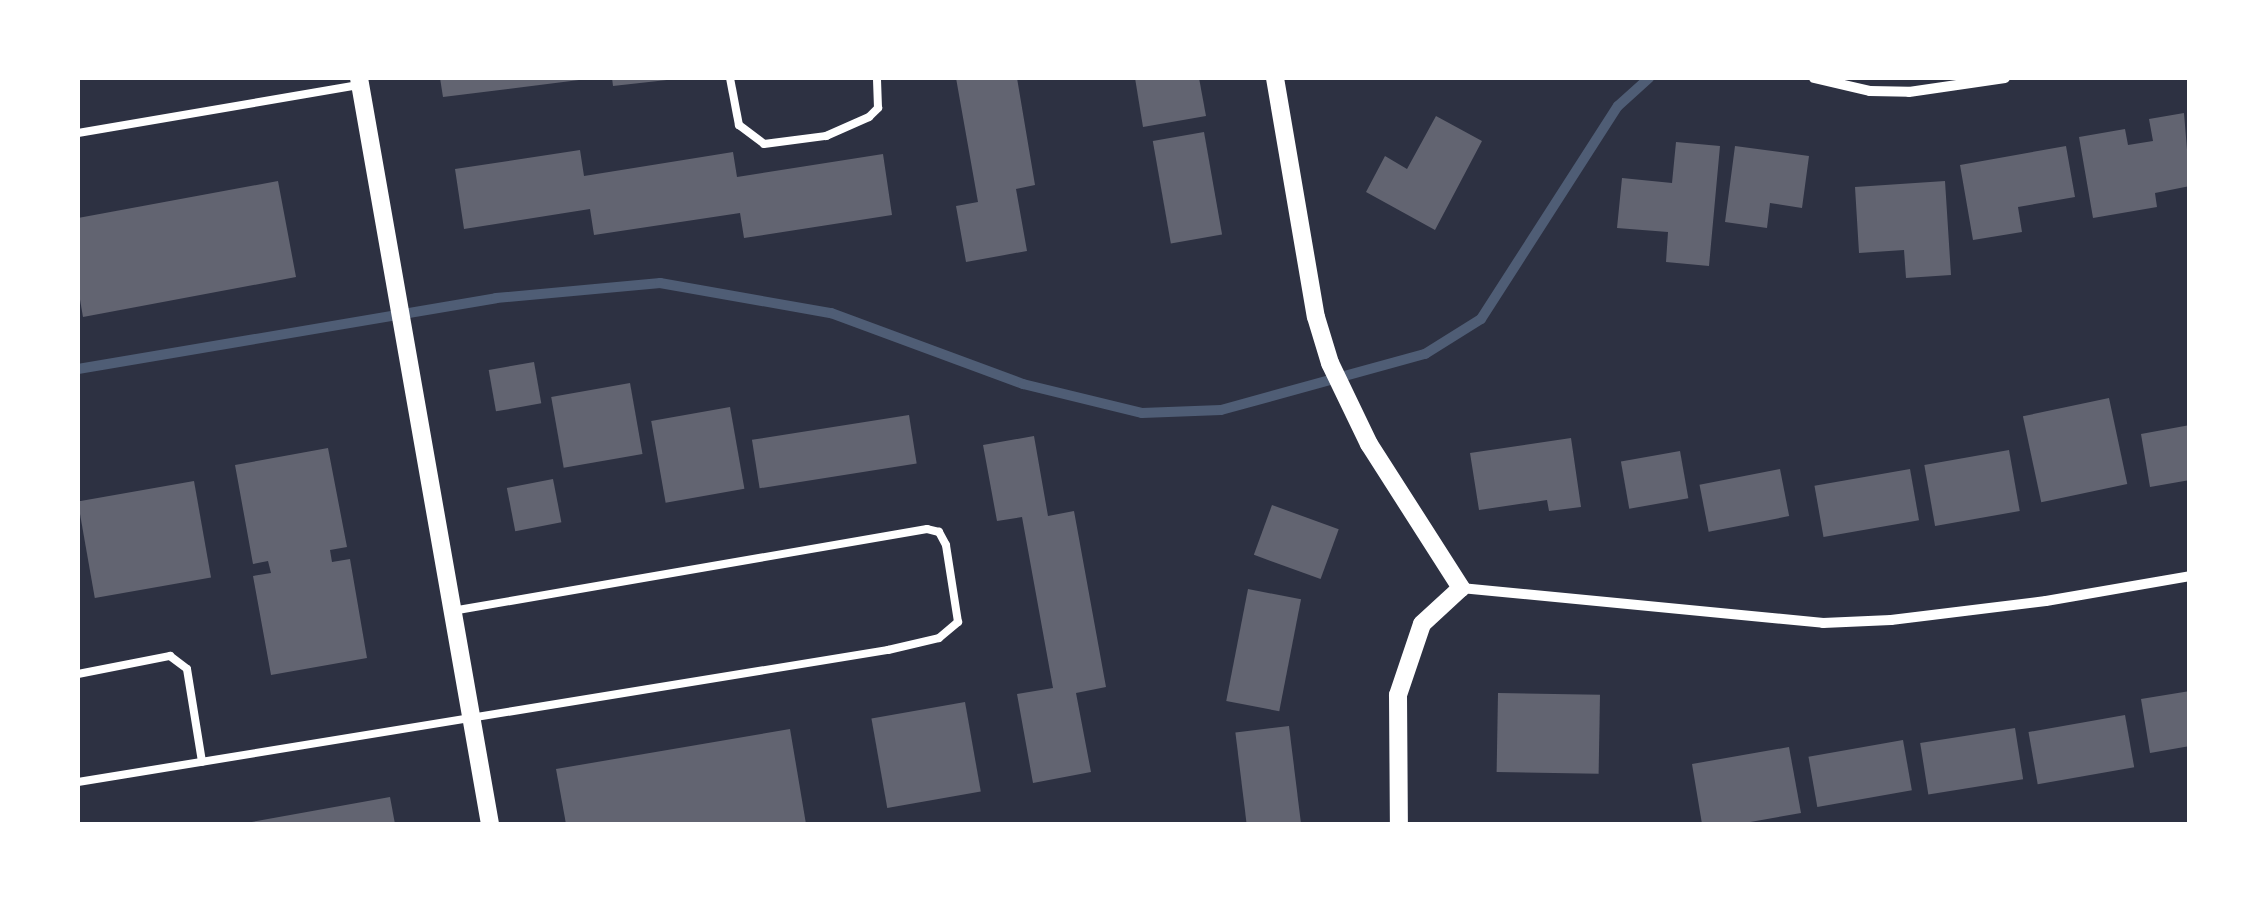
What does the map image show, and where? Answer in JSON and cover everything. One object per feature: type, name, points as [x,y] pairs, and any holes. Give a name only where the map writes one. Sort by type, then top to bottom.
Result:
[{"type":"street","points":[[1275,78],[1316,317],[1330,363],[1358,421],[1461,588]]},
{"type":"street","points":[[1814,78],[1870,91],[1909,92],[2005,78]]},
{"type":"street","points":[[360,81],[490,824]]},
{"type":"street","points":[[1399,824],[1398,694],[1422,624],[1461,588],[1823,623],[1892,620],[2008,606],[2190,576]]},
{"type":"lane","points":[[730,78],[739,125],[764,144],[826,136],[869,117],[878,108],[877,78]]},
{"type":"lane","points":[[78,133],[360,81]]},
{"type":"lane","points":[[78,782],[471,720],[940,638],[958,622],[946,545],[939,532],[927,529],[452,611]]},
{"type":"lane","points":[[78,674],[170,656],[187,669],[202,762]]},
{"type":"building","points":[[440,78],[579,78],[579,80],[443,97]]},
{"type":"building","points":[[612,78],[667,78],[667,80],[613,86]]},
{"type":"building","points":[[956,78],[1017,78],[1035,185],[1016,189],[1027,251],[966,262],[956,206],[978,202]]},
{"type":"building","points":[[1135,78],[1199,78],[1206,116],[1143,127]]},
{"type":"building","points":[[2184,113],[2190,186],[2155,193],[2157,207],[2093,218],[2079,137],[2125,129],[2128,145],[2153,141],[2149,119]]},
{"type":"building","points":[[1436,116],[1482,141],[1435,230],[1366,192],[1385,156],[1407,169]]},
{"type":"building","points":[[1204,132],[1222,234],[1171,243],[1153,141]]},
{"type":"building","points":[[1676,142],[1720,146],[1709,266],[1666,262],[1668,232],[1617,228],[1622,178],[1672,183]]},
{"type":"building","points":[[1735,146],[1809,156],[1802,208],[1770,203],[1767,228],[1725,222]]},
{"type":"building","points":[[2066,146],[2075,197],[2018,207],[2022,232],[1973,240],[1960,165]]},
{"type":"building","points":[[580,150],[584,176],[733,152],[737,177],[883,154],[892,215],[744,238],[740,213],[594,235],[590,209],[464,229],[455,169]]},
{"type":"building","points":[[278,181],[296,277],[83,317],[78,288],[78,218]]},
{"type":"building","points":[[1945,181],[1951,275],[1906,278],[1904,250],[1859,253],[1855,187]]},
{"type":"building","points":[[534,362],[541,403],[496,411],[489,370]]},
{"type":"building","points":[[630,383],[643,454],[564,468],[551,397]]},
{"type":"building","points":[[2109,398],[2127,484],[2041,502],[2023,416]]},
{"type":"building","points":[[730,407],[744,489],[666,503],[651,421]]},
{"type":"building","points":[[909,415],[917,463],[760,488],[752,440]]},
{"type":"building","points":[[2190,425],[2190,480],[2150,487],[2141,434]]},
{"type":"building","points":[[1034,436],[1048,516],[1074,511],[1106,687],[1076,693],[1091,772],[1033,783],[1017,694],[1053,688],[1022,517],[997,521],[983,445]]},
{"type":"building","points":[[1571,438],[1581,507],[1549,511],[1547,500],[1479,510],[1470,453]]},
{"type":"building","points":[[328,448],[347,547],[330,550],[332,562],[350,559],[367,658],[271,675],[253,576],[271,573],[268,561],[253,564],[235,465]]},
{"type":"building","points":[[2009,450],[2020,511],[1935,526],[1924,465]]},
{"type":"building","points":[[1680,451],[1688,498],[1629,509],[1621,461]]},
{"type":"building","points":[[1780,469],[1789,516],[1709,532],[1700,485]]},
{"type":"building","points":[[1910,469],[1919,520],[1824,537],[1814,486]]},
{"type":"building","points":[[553,479],[561,522],[515,531],[507,488]]},
{"type":"building","points":[[194,481],[211,578],[95,598],[78,501]]},
{"type":"building","points":[[1272,505],[1339,529],[1321,579],[1254,555]]},
{"type":"building","points":[[1248,589],[1301,599],[1279,711],[1226,701]]},
{"type":"building","points":[[2190,691],[2190,746],[2150,753],[2141,699]]},
{"type":"building","points":[[1498,693],[1600,695],[1599,774],[1497,772]]},
{"type":"building","points":[[965,702],[981,792],[887,808],[871,718]]},
{"type":"building","points":[[2125,715],[2134,767],[2038,784],[2028,732]]},
{"type":"building","points":[[1289,726],[1301,824],[1247,824],[1235,733]]},
{"type":"building","points":[[2015,728],[2023,779],[1928,794],[1920,743]]},
{"type":"building","points":[[790,729],[806,824],[566,824],[556,769]]},
{"type":"building","points":[[1903,740],[1912,790],[1817,807],[1808,757]]},
{"type":"building","points":[[1789,747],[1801,813],[1739,824],[1702,824],[1692,764]]},
{"type":"building","points":[[390,797],[395,824],[246,824],[246,823]]},
{"type":"waterway","points":[[78,369],[496,298],[660,283],[831,313],[1023,384],[1142,413],[1221,410],[1425,354],[1481,319],[1618,106],[1649,78]]}]
